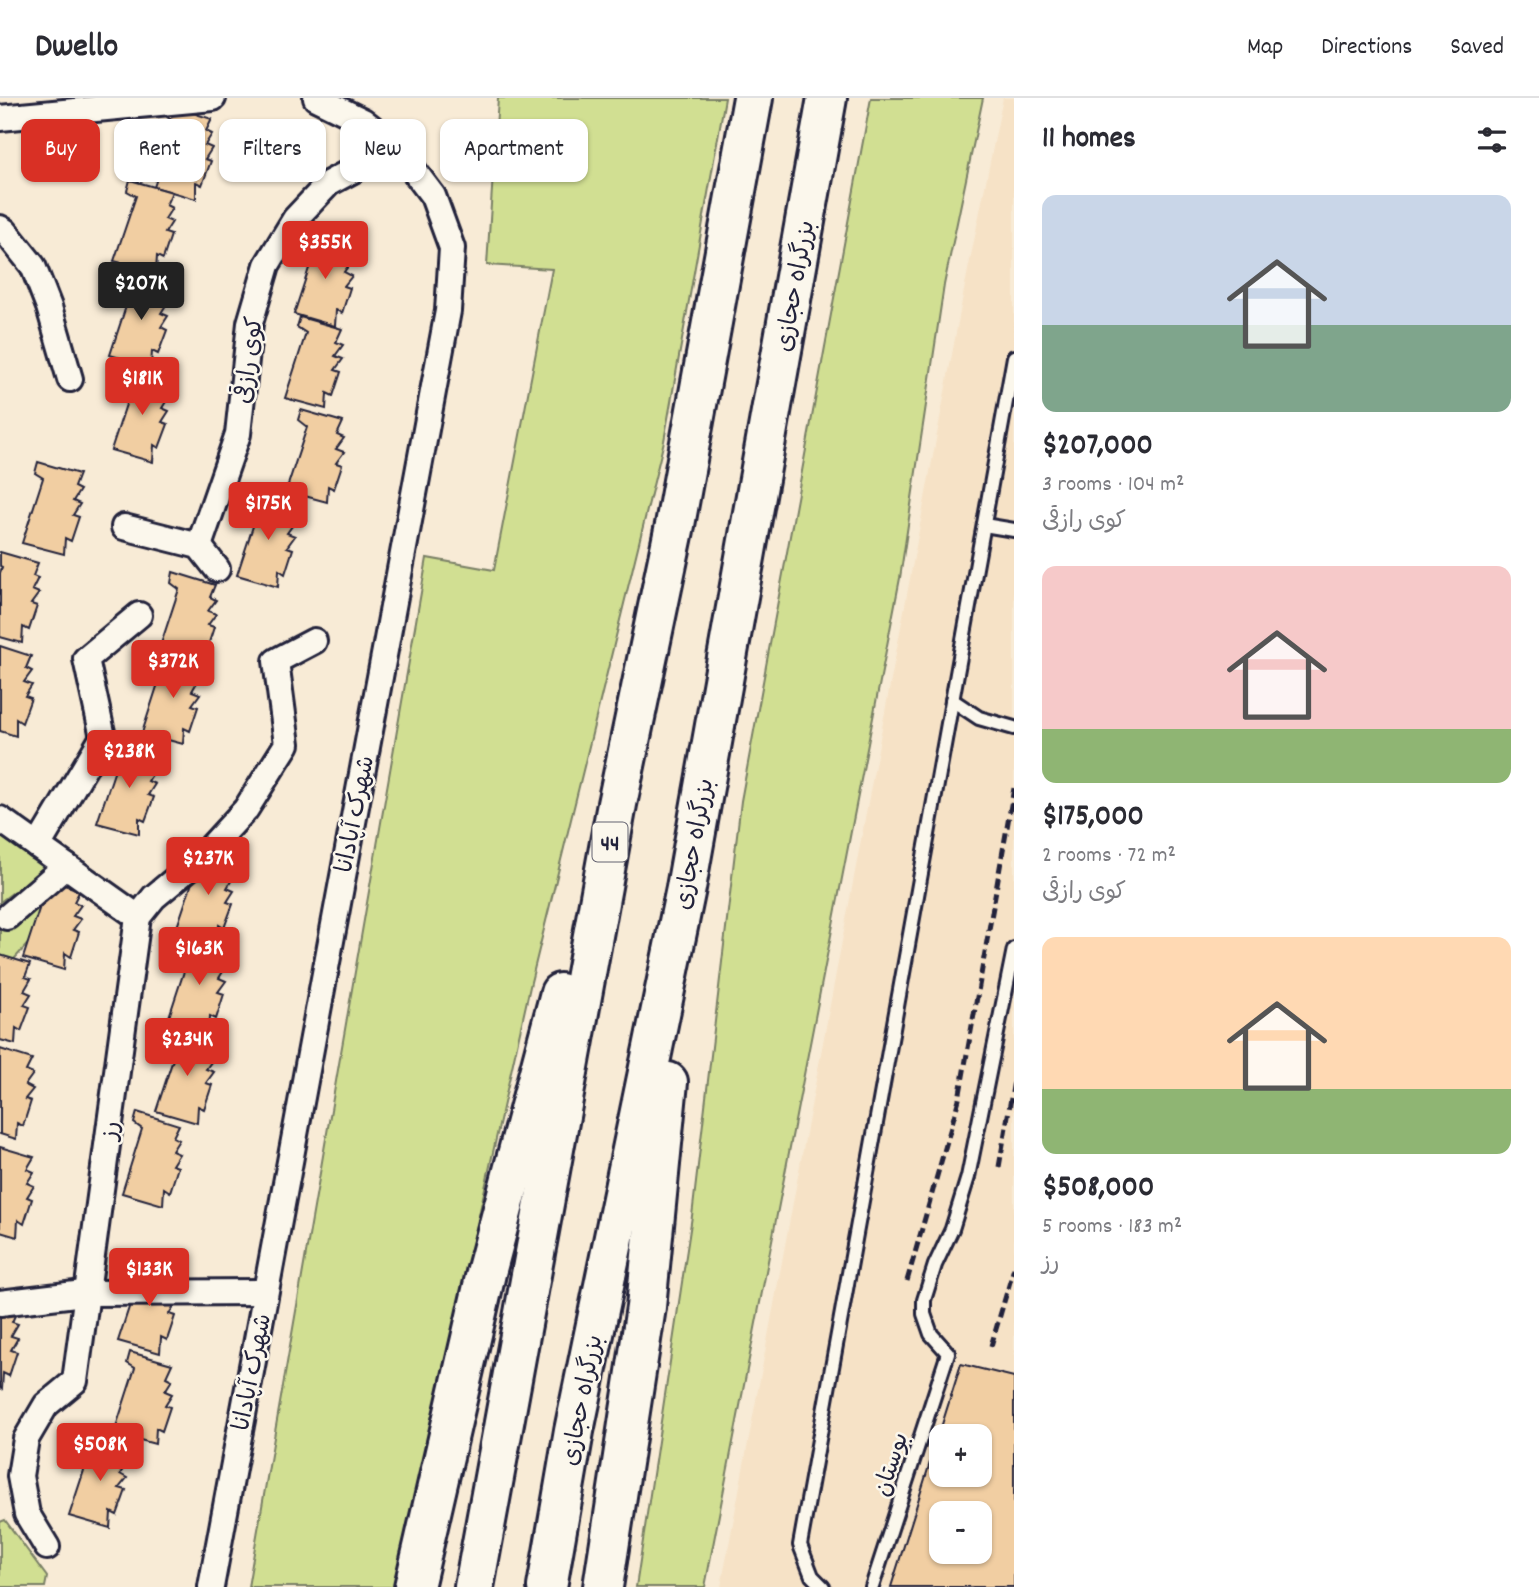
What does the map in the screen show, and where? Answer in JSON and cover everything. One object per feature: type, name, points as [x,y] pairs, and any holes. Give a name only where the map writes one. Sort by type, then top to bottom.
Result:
[{"type":"highway","name":"44","points":[[474,1587],[617,804],[675,526],[753,98]]},
{"type":"highway","name":"بزرگراه حجازی","points":[[547,1587],[575,1431],[686,888],[827,98]]},
{"type":"highway","points":[[414,1587],[486,1273],[553,1016],[617,804]]},
{"type":"highway","points":[[603,1587],[646,1307],[686,888]]},
{"type":"street","points":[[0,118],[213,98]]},
{"type":"street","name":"شهرک آپادانا","points":[[316,98],[359,119]]},
{"type":"street","name":"کوی رازقی","points":[[199,546],[238,434],[250,323],[267,265],[295,219],[329,184],[340,178]]},
{"type":"street","name":"شهرک آپادانا","points":[[211,1587],[448,311],[452,248],[433,196],[422,182]]},
{"type":"street","points":[[0,228],[33,266],[49,307],[70,379]]},
{"type":"street","points":[[124,527],[199,546],[216,569]]},
{"type":"street","points":[[38,846],[103,737],[86,659],[139,615]]},
{"type":"street","points":[[0,819],[138,917],[154,897],[201,858],[246,809],[287,744],[276,661],[314,641]]},
{"type":"street","points":[[7,917],[66,866]]},
{"type":"street","name":"رز","points":[[47,1547],[27,1514],[20,1476],[26,1438],[46,1405],[75,1381],[138,917]]},
{"type":"street","points":[[0,1303],[87,1293],[265,1292]]},
{"type":"lane","points":[[823,1587],[812,1576],[800,1545],[1014,357]]},
{"type":"lane","points":[[984,525],[1014,530]]},
{"type":"lane","points":[[952,699],[979,718],[1014,728]]},
{"type":"lane","name":"بوستان","points":[[872,1587],[948,1353],[931,1334],[924,1314],[924,1300],[934,1265],[952,1229],[968,1177],[1014,949]]},
{"type":"shaded area","points":[[1003,98],[1014,98],[1014,1587],[721,1587],[965,285]]},
{"type":"green space","points":[[498,98],[725,98],[664,441],[531,982],[396,1587],[248,1587],[427,558],[494,570],[552,269],[487,265],[492,182],[588,182],[588,119],[497,119]]},
{"type":"green space","points":[[871,98],[983,98],[944,285],[900,578],[705,1587],[636,1587],[692,1216],[741,801]]},
{"type":"green space","points":[[0,834],[48,866],[0,902]]},
{"type":"green space","points":[[56,895],[42,928],[7,967],[0,1003],[0,924],[13,926]]},
{"type":"green space","points":[[5,1520],[47,1577],[45,1587],[0,1587],[0,1522]]},
{"type":"building","points":[[170,106],[212,119],[206,131],[212,134],[205,145],[205,119],[167,117]]},
{"type":"building","points":[[205,145],[212,148],[205,159]]},
{"type":"building","points":[[205,159],[211,161],[205,177]]},
{"type":"building","points":[[129,182],[137,182],[172,192],[166,205],[172,208],[165,219],[172,222],[165,233],[171,235],[163,259],[157,256],[156,272],[114,261],[136,196],[127,191]]},
{"type":"building","points":[[156,182],[196,182],[196,199],[154,187]]},
{"type":"building","points":[[309,233],[351,246],[345,258],[352,261],[344,272],[352,276],[344,286],[350,288],[342,313],[336,310],[335,326],[294,314],[315,250],[306,244]]},
{"type":"building","points":[[126,274],[167,287],[162,299],[168,302],[161,313],[168,316],[161,327],[167,330],[158,354],[152,351],[151,367],[110,355],[131,291],[123,285]]},
{"type":"building","points":[[300,317],[342,329],[336,342],[343,345],[335,356],[343,359],[335,370],[341,372],[333,396],[327,393],[326,409],[285,398],[306,333],[297,327]]},
{"type":"building","points":[[127,369],[169,382],[163,394],[169,397],[162,408],[169,411],[162,422],[168,424],[159,448],[154,445],[153,462],[111,450],[132,386],[124,380]]},
{"type":"building","points":[[301,410],[343,422],[337,435],[344,438],[336,449],[344,452],[336,463],[342,465],[334,489],[328,486],[327,502],[286,491],[307,427],[298,420]]},
{"type":"building","points":[[38,462],[79,474],[74,487],[80,490],[73,501],[80,504],[73,515],[79,517],[71,541],[65,538],[64,554],[22,543],[43,478],[35,473]]},
{"type":"building","points":[[252,494],[294,507],[288,519],[295,522],[287,533],[295,536],[287,547],[293,549],[285,574],[279,570],[278,587],[237,575],[258,511],[249,505]]},
{"type":"building","points":[[0,552],[38,563],[33,576],[38,578],[32,590],[39,593],[31,604],[37,606],[29,630],[23,627],[22,643],[0,637]]},
{"type":"building","points":[[173,572],[215,585],[210,597],[216,600],[208,611],[216,614],[208,625],[214,627],[206,652],[200,649],[199,665],[158,653],[179,589],[171,583]]},
{"type":"building","points":[[0,646],[31,656],[26,668],[32,671],[24,682],[32,685],[25,696],[31,698],[22,723],[16,719],[16,736],[0,731]]},
{"type":"building","points":[[157,652],[199,664],[193,677],[199,679],[192,691],[200,694],[192,705],[198,707],[190,731],[184,728],[183,744],[142,733],[163,668],[154,662]]},
{"type":"building","points":[[113,742],[155,755],[149,767],[155,770],[148,781],[155,784],[148,795],[154,797],[145,821],[139,818],[139,834],[97,823],[119,758],[110,752]]},
{"type":"building","points":[[192,849],[234,861],[228,874],[234,876],[227,888],[234,891],[227,902],[233,904],[224,928],[219,925],[218,941],[176,930],[198,865],[189,860]]},
{"type":"building","points":[[38,877],[80,890],[74,902],[81,905],[73,916],[81,919],[73,930],[79,932],[71,957],[65,953],[64,970],[23,958],[44,894]]},
{"type":"building","points":[[184,939],[225,952],[219,964],[226,967],[219,978],[226,981],[218,992],[224,994],[216,1019],[210,1016],[209,1032],[168,1020],[189,956],[181,950]]},
{"type":"building","points":[[0,955],[30,964],[25,977],[31,979],[24,991],[31,994],[24,1005],[30,1007],[21,1031],[16,1028],[15,1044],[0,1040]]},
{"type":"building","points":[[171,1030],[213,1043],[207,1055],[214,1058],[206,1069],[214,1072],[206,1083],[212,1085],[204,1109],[198,1106],[197,1123],[156,1111],[177,1047],[168,1040]]},
{"type":"building","points":[[0,1049],[32,1059],[26,1071],[33,1074],[25,1085],[33,1089],[25,1099],[31,1101],[23,1126],[17,1123],[16,1139],[0,1134]]},
{"type":"building","points":[[137,1112],[179,1125],[173,1137],[179,1140],[172,1151],[179,1154],[172,1165],[178,1167],[170,1192],[164,1188],[163,1205],[122,1193],[142,1129],[134,1123]]},
{"type":"building","points":[[0,1147],[34,1157],[27,1169],[34,1172],[27,1183],[34,1186],[27,1197],[32,1199],[24,1224],[18,1220],[17,1237],[0,1232]]},
{"type":"building","points":[[134,1260],[175,1273],[170,1285],[176,1303],[169,1314],[175,1316],[167,1340],[161,1337],[160,1353],[118,1341],[139,1277],[131,1271]]},
{"type":"building","points":[[0,1304],[18,1309],[12,1322],[18,1324],[11,1336],[18,1338],[11,1350],[17,1352],[9,1376],[3,1373],[2,1389],[0,1388]]},
{"type":"building","points":[[130,1352],[172,1364],[166,1377],[172,1380],[165,1391],[172,1394],[165,1405],[170,1407],[162,1431],[156,1428],[155,1444],[114,1433],[135,1368],[127,1363]]},
{"type":"building","points":[[961,1364],[1014,1377],[1014,1587],[891,1587],[929,1466],[929,1487],[992,1487],[992,1424],[942,1424]]},
{"type":"building","points":[[85,1435],[126,1448],[121,1460],[127,1463],[120,1474],[127,1478],[119,1488],[126,1490],[117,1515],[111,1512],[110,1528],[69,1516],[90,1452],[82,1446]]},
{"type":"railway","points":[[907,1281],[959,1099],[1014,788]]},
{"type":"railway","points":[[999,1167],[1014,1081]]},
{"type":"railway","points":[[991,1346],[1014,1268]]}]
